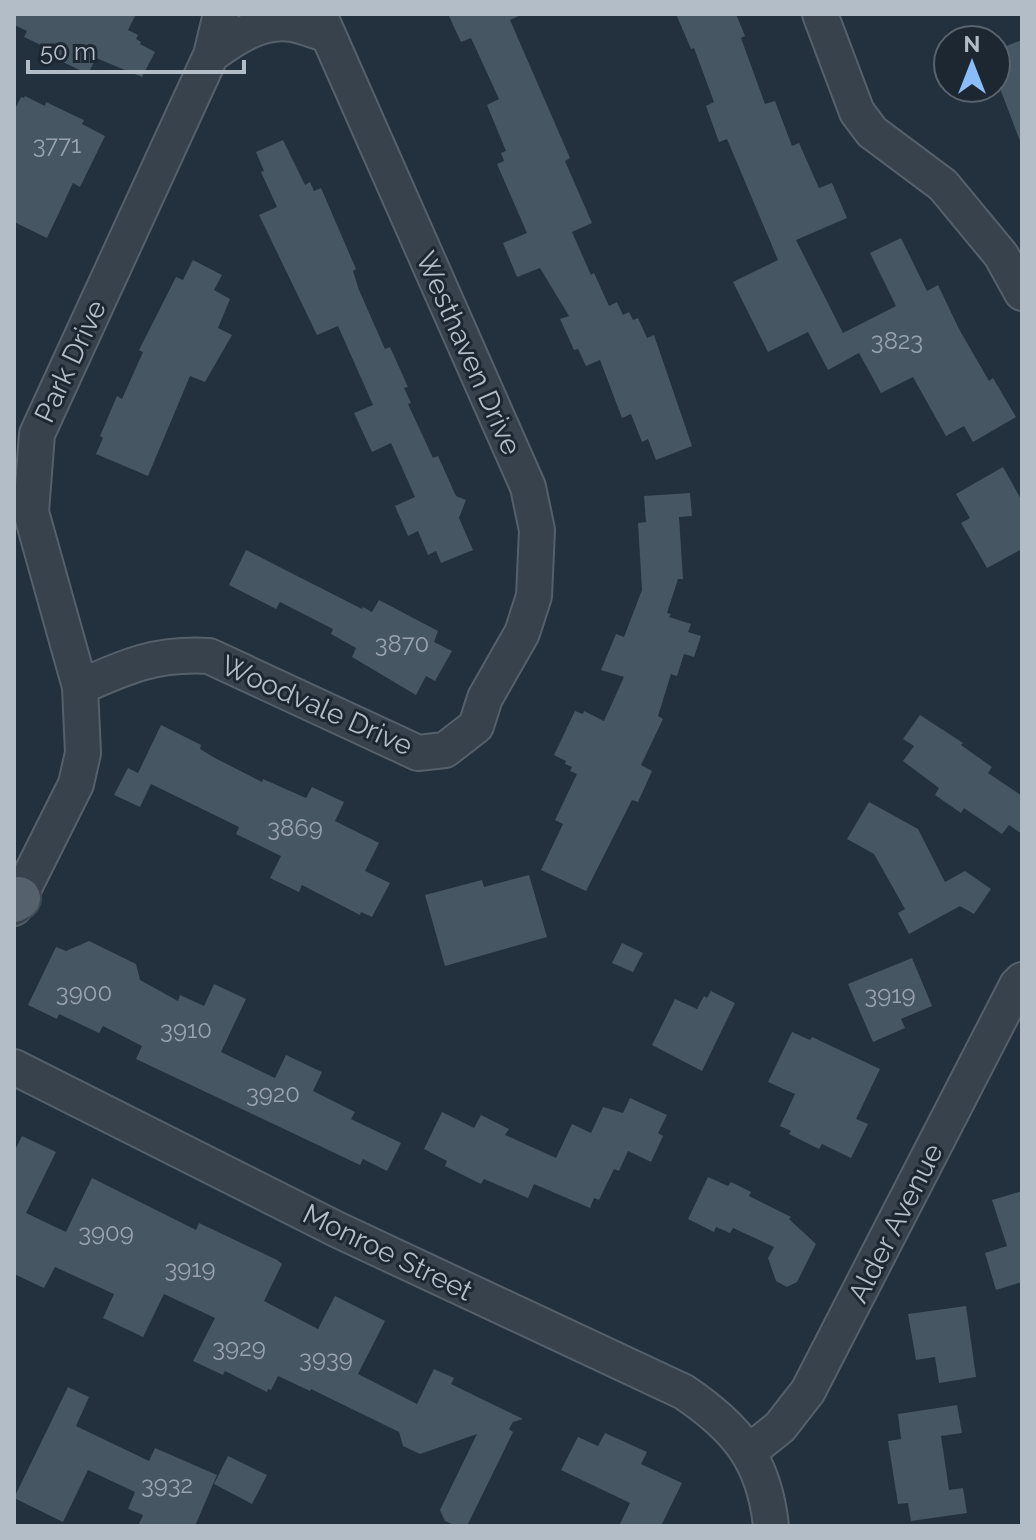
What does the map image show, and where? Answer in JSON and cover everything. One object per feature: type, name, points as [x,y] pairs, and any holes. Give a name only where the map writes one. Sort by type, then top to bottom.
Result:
[{"type":"street","name":"Park Drive","points":[[16,902],[76,784],[83,753],[80,687],[31,512],[37,434],[211,55],[221,14]]},
{"type":"street","points":[[820,14],[857,112],[872,132],[943,185],[1001,255],[1022,293]]},
{"type":"street","points":[[211,55],[236,37],[266,25],[324,25]]},
{"type":"street","name":"Westhaven Drive","points":[[324,25],[528,487],[537,530],[534,596],[522,633],[485,698]]},
{"type":"street","name":"Woodvale Drive","points":[[80,687],[132,664],[178,654],[209,656],[418,753],[445,750],[476,726],[485,698]]},
{"type":"street","name":"Alder Avenue","points":[[750,1451],[780,1427],[808,1391],[1022,980]]},
{"type":"street","name":"Monroe Street","points":[[14,1067],[338,1230],[684,1392],[716,1414],[750,1451]]},
{"type":"street","points":[[750,1451],[768,1499],[771,1526]]},
{"type":"building","points":[[14,14],[136,14],[128,30],[138,35],[136,39],[140,44],[155,52],[142,77],[96,58],[88,74],[46,54],[49,49],[24,37],[27,31],[14,25]]},
{"type":"building","points":[[448,14],[523,14],[510,20],[570,158],[565,161],[592,223],[572,232],[609,306],[617,302],[623,315],[629,312],[633,320],[638,318],[647,338],[654,335],[692,446],[656,460],[648,439],[642,442],[631,414],[622,418],[600,360],[586,366],[578,349],[574,350],[560,319],[569,316],[540,268],[517,277],[503,243],[527,233],[497,164],[504,161],[501,153],[506,151],[487,105],[499,99],[471,38],[461,42]]},
{"type":"building","points":[[676,14],[736,14],[745,36],[741,38],[765,104],[775,101],[792,146],[799,143],[819,188],[832,183],[847,218],[796,240],[843,333],[896,306],[870,253],[901,238],[927,291],[938,285],[989,381],[993,378],[1016,417],[973,442],[964,426],[946,436],[913,377],[881,393],[859,353],[828,370],[808,332],[768,352],[733,282],[778,260],[727,139],[719,142],[706,106],[714,102],[694,48],[691,49]]},
{"type":"building","points":[[1022,40],[1020,141],[1006,104],[1012,104],[1012,44]]},
{"type":"building","points":[[21,97],[84,120],[82,124],[105,136],[80,187],[73,183],[47,238],[14,222],[14,111]]},
{"type":"building","points":[[283,140],[305,185],[310,182],[314,191],[321,188],[356,269],[353,271],[359,290],[385,349],[390,347],[408,387],[404,388],[411,403],[408,404],[433,458],[438,456],[456,496],[466,500],[459,518],[473,550],[441,563],[436,551],[428,555],[418,531],[408,536],[395,506],[415,497],[391,443],[372,452],[354,413],[373,405],[338,326],[317,335],[259,215],[277,207],[261,172],[264,171],[256,152]]},
{"type":"building","points":[[193,260],[222,275],[214,290],[230,299],[218,328],[232,335],[205,382],[190,376],[148,476],[96,454],[117,396],[122,399],[143,352],[139,350],[176,277],[183,280]]},
{"type":"building","points":[[1003,467],[1022,501],[1022,549],[987,568],[961,523],[970,518],[956,494]]},
{"type":"building","points":[[690,493],[692,516],[679,517],[683,579],[678,579],[667,613],[671,614],[669,617],[691,624],[688,632],[701,636],[694,657],[684,654],[677,676],[671,674],[658,716],[663,719],[641,765],[652,771],[638,802],[632,800],[586,891],[541,870],[563,824],[555,820],[577,774],[570,771],[572,767],[565,764],[566,761],[554,755],[575,711],[583,714],[584,711],[604,721],[624,677],[601,670],[616,634],[624,637],[642,590],[638,523],[646,522],[644,496]]},
{"type":"building","points":[[246,550],[362,609],[372,612],[379,600],[438,631],[434,642],[452,651],[435,681],[426,676],[416,695],[352,657],[356,648],[331,634],[333,629],[280,602],[276,609],[229,585]]},
{"type":"building","points":[[920,715],[963,743],[961,745],[992,767],[988,773],[1022,796],[1022,834],[1009,825],[1002,834],[964,808],[961,813],[935,795],[939,788],[903,761],[914,746],[903,739]]},
{"type":"building","points":[[161,725],[262,782],[263,779],[306,798],[312,787],[344,802],[335,821],[379,843],[365,871],[390,883],[372,917],[361,912],[360,915],[302,885],[299,892],[270,878],[281,856],[236,834],[239,827],[151,784],[140,807],[114,795],[128,768],[138,773]]},
{"type":"building","points":[[869,802],[918,829],[945,882],[965,871],[991,889],[974,914],[960,906],[909,934],[898,913],[905,909],[874,854],[847,839]]},
{"type":"building","points":[[529,875],[547,937],[445,966],[425,895],[482,880],[484,887]]},
{"type":"building","points":[[89,941],[136,964],[140,980],[178,1001],[180,995],[204,1006],[214,984],[246,999],[221,1052],[275,1078],[286,1055],[322,1072],[313,1091],[355,1112],[351,1119],[401,1143],[387,1171],[363,1159],[360,1165],[136,1059],[142,1046],[103,1026],[99,1033],[59,1014],[57,1019],[28,1005],[56,947],[66,951]]},
{"type":"building","points":[[622,943],[643,953],[633,972],[612,963]]},
{"type":"building","points":[[912,958],[932,1006],[901,1019],[905,1028],[873,1042],[848,984]]},
{"type":"building","points":[[711,991],[735,1003],[702,1071],[652,1045],[675,999],[697,1009],[704,996],[707,998]]},
{"type":"building","points":[[792,1032],[810,1040],[812,1037],[880,1069],[856,1119],[868,1124],[851,1158],[822,1144],[819,1149],[780,1126],[795,1094],[768,1082]]},
{"type":"building","points":[[630,1098],[667,1115],[658,1133],[663,1136],[651,1162],[628,1151],[619,1171],[614,1169],[599,1200],[594,1198],[590,1208],[534,1184],[528,1198],[484,1179],[481,1184],[445,1166],[447,1161],[424,1149],[442,1112],[474,1128],[481,1115],[509,1129],[505,1135],[556,1158],[572,1124],[591,1133],[603,1107],[623,1113]]},
{"type":"building","points":[[22,1136],[56,1152],[26,1213],[66,1232],[92,1178],[196,1230],[199,1223],[277,1260],[282,1264],[264,1301],[318,1329],[335,1296],[385,1321],[358,1374],[417,1404],[434,1369],[454,1378],[451,1384],[523,1419],[513,1422],[509,1429],[513,1432],[467,1526],[456,1526],[445,1521],[440,1510],[477,1434],[420,1454],[403,1446],[399,1432],[311,1389],[278,1376],[267,1392],[225,1371],[223,1375],[193,1361],[215,1318],[164,1294],[143,1337],[103,1318],[114,1294],[55,1267],[44,1288],[14,1274],[14,1152]]},
{"type":"building","points":[[708,1177],[728,1186],[731,1182],[751,1192],[749,1196],[791,1217],[789,1219],[816,1244],[797,1282],[787,1287],[776,1281],[768,1258],[774,1247],[733,1228],[730,1233],[716,1227],[714,1232],[688,1219]]},
{"type":"building","points":[[1022,1191],[1022,1282],[996,1290],[985,1253],[1007,1246],[992,1200]]},
{"type":"building","points":[[966,1306],[976,1377],[939,1383],[935,1357],[916,1360],[908,1314]]},
{"type":"building","points":[[68,1387],[89,1397],[76,1426],[149,1461],[155,1448],[217,1475],[195,1526],[138,1526],[143,1515],[128,1509],[135,1492],[88,1470],[63,1522],[14,1498]]},
{"type":"building","points":[[957,1405],[962,1433],[941,1436],[949,1490],[963,1488],[967,1513],[911,1521],[908,1503],[898,1504],[888,1441],[901,1439],[898,1414]]},
{"type":"building","points":[[605,1433],[647,1452],[641,1464],[682,1483],[661,1526],[619,1526],[630,1503],[561,1470],[578,1437],[598,1446]]},
{"type":"building","points":[[228,1456],[267,1475],[252,1504],[214,1484]]}]
